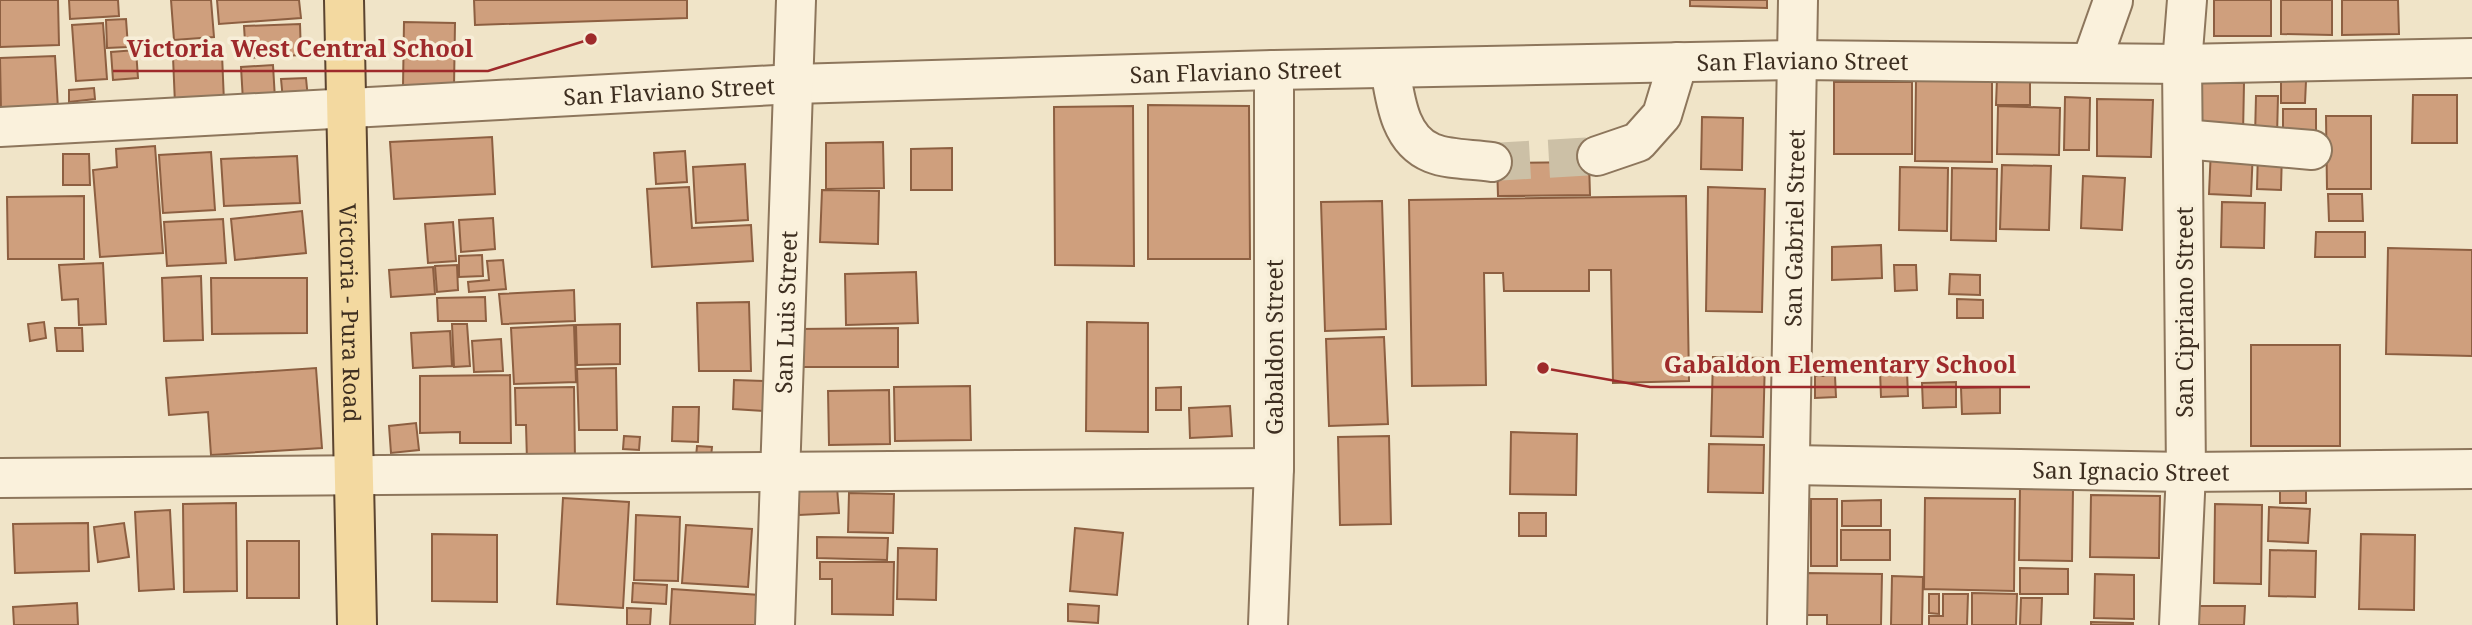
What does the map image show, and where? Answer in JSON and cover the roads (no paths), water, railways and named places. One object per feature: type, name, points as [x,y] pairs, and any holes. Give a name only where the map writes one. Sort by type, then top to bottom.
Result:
[{"type":"main road","name":"Victoria - Pura Road","points":[[344,0],[357,625]]},
{"type":"street","name":"San Luis Street","points":[[775,625],[796,0]]},
{"type":"street","name":"San Gabriel Street","points":[[1787,625],[1798,0]]},
{"type":"street","name":"San Cipriano Street","points":[[2179,625],[2186,472],[2182,64],[2187,0]]},
{"type":"street","points":[[2091,63],[2113,1]]},
{"type":"street","name":"San Flaviano Street","points":[[0,128],[794,84],[1274,70],[1797,60],[2182,64],[2472,58]]},
{"type":"street","points":[[1597,156],[1638,142],[1662,115],[1678,62]]},
{"type":"street","points":[[1390,68],[1400,117],[1416,143],[1432,153],[1492,162]]},
{"type":"street","name":"Gabaldon Street","points":[[1268,625],[1274,468],[1274,70]]},
{"type":"street","points":[[2183,139],[2312,150]]},
{"type":"street","name":"San Ignacio Street","points":[[1790,465],[2186,472],[2472,469]]},
{"type":"street","points":[[0,478],[354,473],[779,473],[1274,468]]},
{"type":"tunnel","points":[[1492,162],[1597,156]]},
{"type":"place","name":"Victoria West Central School","points":[[591,39]]},
{"type":"place","name":"Gabaldon Elementary School","points":[[1543,368]]}]
